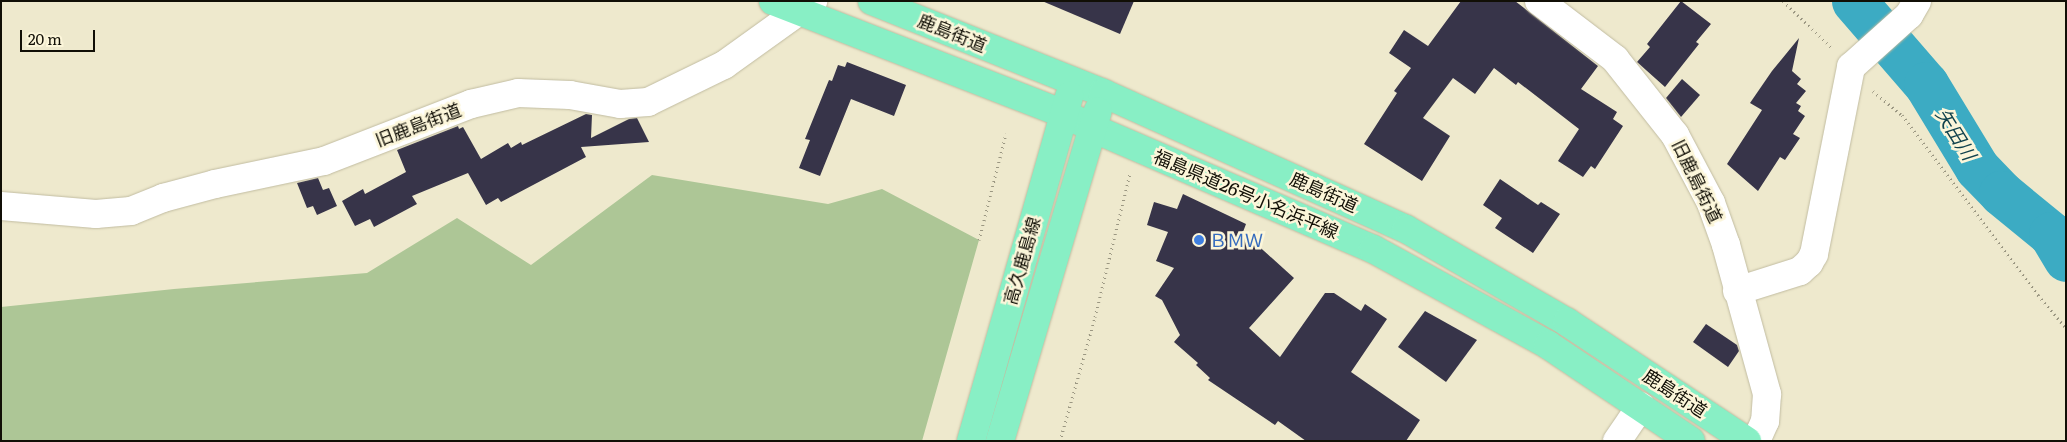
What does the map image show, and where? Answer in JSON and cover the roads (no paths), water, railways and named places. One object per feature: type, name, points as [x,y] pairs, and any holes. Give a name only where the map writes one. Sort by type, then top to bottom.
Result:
[{"type":"main road","name":"福島県道26号小名浜平線","points":[[773,1],[806,6],[1065,114],[1092,128],[1373,249],[1548,345],[1691,441]]},
{"type":"main road","name":"鹿島街道","points":[[872,1],[1104,92],[1406,228],[1567,322],[1747,441]]},
{"type":"main road","name":"高久鹿島線","points":[[971,441],[1065,114],[1072,81]]},
{"type":"main road","name":"高久鹿島線","points":[[1000,441],[1104,92]]},
{"type":"street","name":"旧鹿島街道","points":[[1539,1],[1615,60],[1675,135],[1711,203],[1767,394],[1765,421],[1756,441]]},
{"type":"street","points":[[1737,291],[1800,271],[1809,263],[1814,254],[1851,67],[1909,15],[1917,1]]},
{"type":"street","name":"旧鹿島街道","points":[[1,206],[96,214],[131,211],[164,198],[215,184],[324,160],[471,104],[518,93],[570,95],[620,104],[648,102],[724,65],[806,6]]},
{"type":"street","points":[[1617,441],[1641,406]]},
{"type":"waterway","name":"矢田川","points":[[1854,1],[1926,84],[1977,168],[2001,193],[2051,234],[2066,259]]},
{"type":"place","name":"ＢＭＷ","points":[[1199,240]]}]
